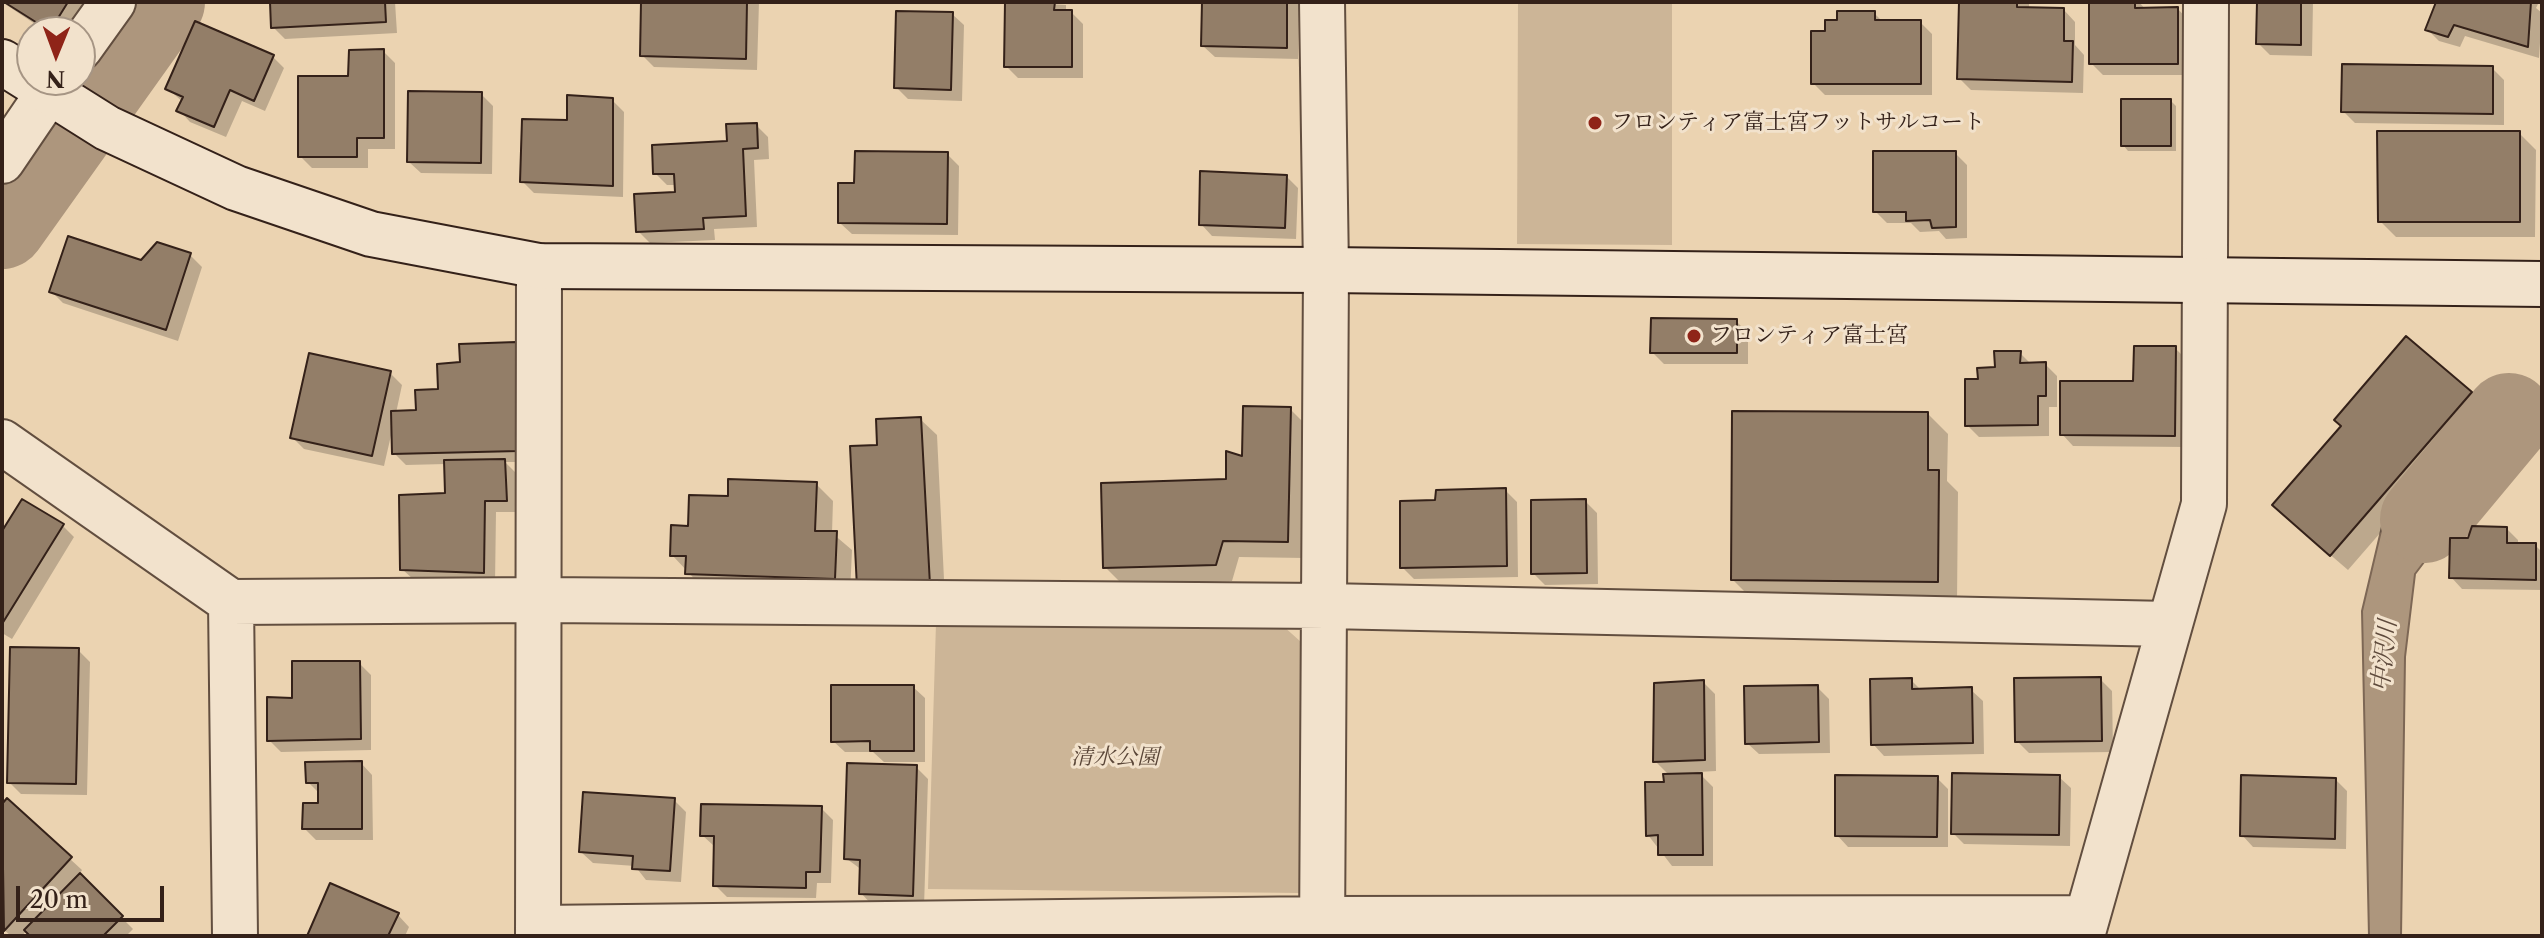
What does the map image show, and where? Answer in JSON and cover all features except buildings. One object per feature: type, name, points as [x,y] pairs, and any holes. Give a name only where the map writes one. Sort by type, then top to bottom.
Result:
[{"type":"street","points":[[96,26],[113,2]]},
{"type":"street","points":[[1322,2],[1326,270],[1322,927]]},
{"type":"street","points":[[539,266],[539,932],[1322,927],[2084,927],[2204,504],[2206,2]]},
{"type":"street","points":[[2,161],[51,96]]},
{"type":"street","points":[[62,96],[107,128],[236,188],[371,234],[539,266],[1326,270],[2542,284]]},
{"type":"street","points":[[2,442],[231,602],[541,600],[1326,606],[2169,624]]},
{"type":"street","points":[[231,602],[235,936]]},
{"type":"green space","name":"フロンティア富士宮フットサルコート","points":[[1518,2],[1672,2],[1672,245],[1517,244]]},
{"type":"green space","name":"清水公園","points":[[936,623],[1282,625],[1301,642],[1300,893],[928,889]]},
{"type":"water","points":[[2484,398],[2515,442],[2415,574],[2405,657],[2401,936],[2369,936],[2362,611],[2384,518]]},
{"type":"waterway","points":[[2,225],[161,2]]},
{"type":"waterway","name":"中沢川","points":[[2424,519],[2509,417]]},
{"type":"place","name":"フロンティア富士宮フットサルコート","points":[[1595,123]]},
{"type":"place","name":"フロンティア富士宮","points":[[1694,336]]}]
